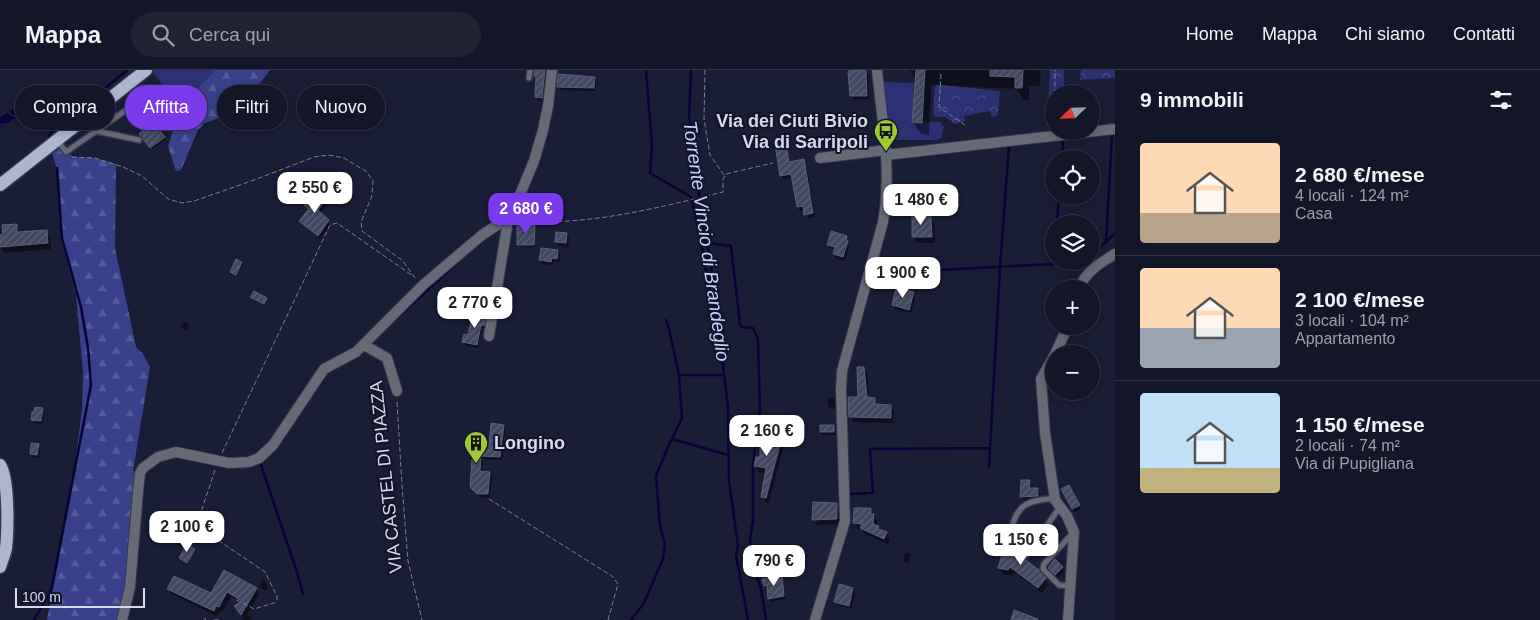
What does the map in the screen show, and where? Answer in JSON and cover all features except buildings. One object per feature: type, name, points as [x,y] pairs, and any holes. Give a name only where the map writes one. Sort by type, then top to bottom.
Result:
[{"type":"main road","points":[[0,185],[146,70]]},
{"type":"main road","points":[[0,465],[6,482],[7,517],[6,549],[0,567]]},
{"type":"street","points":[[489,336],[508,221],[534,161],[544,122],[552,70]]},
{"type":"street","points":[[815,620],[845,520],[840,382],[883,222],[886,200],[886,152],[877,70]]},
{"type":"street","points":[[820,158],[1115,129]]},
{"type":"street","points":[[122,620],[130,587],[140,473],[153,461],[169,453],[181,452],[218,461],[244,463],[254,461],[273,445],[321,372],[328,366],[356,352],[423,285],[482,235],[510,216]]},
{"type":"street","points":[[1084,280],[1098,265],[1115,254]]},
{"type":"street","name":"VIA CASTEL DI PIAZZA","points":[[364,345],[387,358],[397,391]]},
{"type":"street","points":[[1045,372],[1041,379],[1045,433],[1058,502],[1074,532],[1068,620]]},
{"type":"lane","points":[[529,78],[530,70]]},
{"type":"lane","points":[[57,140],[66,152],[125,111]]},
{"type":"lane","points":[[96,131],[139,140]]},
{"type":"lane","points":[[1011,531],[1014,517],[1022,506],[1032,501],[1058,502],[1026,555]]},
{"type":"lane","points":[[1070,586],[1059,585],[1043,569],[1043,566],[1074,532]]},
{"type":"path","points":[[510,216],[519,221],[589,219],[625,214],[723,192],[724,176],[710,155],[704,119],[705,70]]},
{"type":"path","points":[[1054,85],[1055,70]]},
{"type":"path","points":[[941,74],[938,106],[965,125]]},
{"type":"path","points":[[66,152],[75,158],[95,158],[130,170],[142,176],[168,199],[182,203],[194,201],[254,180],[314,156],[329,155],[344,158],[367,172],[373,181],[372,196],[360,222],[362,231],[403,261],[413,276]]},
{"type":"path","points":[[724,176],[732,172],[773,163]]},
{"type":"path","points":[[233,600],[237,600],[254,609],[274,603],[277,600],[277,596],[265,572],[203,530],[198,521],[218,461],[330,226],[337,223],[423,285]]},
{"type":"path","name":"VIA CASTEL DI PIAZZA","points":[[397,391],[408,561],[422,620]]},
{"type":"path","points":[[489,499],[612,576],[618,584],[608,620]]},
{"type":"path","points":[[214,620],[219,620]]},
{"type":"green space","points":[[155,70],[215,70],[201,85],[162,85],[153,72]]},
{"type":"green space","points":[[215,70],[270,70],[259,85],[217,85],[217,119],[207,122],[207,85],[201,85]]},
{"type":"green space","points":[[1050,70],[1064,70],[1064,85],[1049,85]]},
{"type":"green space","points":[[1081,70],[1115,70],[1115,78],[1080,80]]},
{"type":"green space","points":[[884,82],[914,83],[912,122],[940,122],[944,127],[941,138],[937,140],[889,140]]},
{"type":"green space","points":[[935,84],[1000,91],[998,115],[992,117],[990,111],[964,116],[965,121],[955,124],[946,117],[935,117],[933,114]]},
{"type":"green space","points":[[173,130],[198,130],[181,170],[176,171],[168,147]]},
{"type":"green space","points":[[57,140],[73,157],[95,158],[116,164],[115,248],[136,347],[143,354],[150,367],[133,471],[140,473],[122,620],[47,620],[73,482],[82,409],[83,373],[76,295],[62,242],[58,173],[50,146]]},
{"type":"water","points":[[15,107],[15,118],[0,128],[0,118]]},
{"type":"waterway","points":[[49,139],[50,134],[127,70]]},
{"type":"waterway","points":[[646,70],[652,146],[650,173],[691,197],[715,321],[722,337]]},
{"type":"waterway","name":"Torrente Vincio di Brandeglio","points":[[691,70],[689,116],[701,209],[724,340],[722,356],[728,408],[729,481],[738,546],[736,555],[748,620]]},
{"type":"waterway","points":[[1106,242],[1112,136]]},
{"type":"waterway","points":[[1062,150],[1063,141]]},
{"type":"waterway","points":[[989,467],[1009,146]]},
{"type":"waterway","points":[[34,620],[52,587],[91,385],[88,348],[81,307],[62,238],[57,168]]},
{"type":"waterway","points":[[1058,205],[1058,215]]},
{"type":"waterway","points":[[1100,247],[1115,233]]},
{"type":"waterway","points":[[708,243],[731,246],[740,324],[742,327],[753,328],[758,339],[760,410],[753,464],[753,522],[750,538],[754,568],[761,589],[766,620]]},
{"type":"waterway","points":[[399,316],[458,262]]},
{"type":"waterway","points":[[922,271],[1045,264]]},
{"type":"waterway","points":[[631,620],[644,603],[663,559],[665,544],[660,526],[656,476],[682,418],[679,375],[666,320]]},
{"type":"waterway","points":[[679,375],[724,375]]},
{"type":"waterway","points":[[672,439],[728,455]]},
{"type":"waterway","points":[[848,494],[873,493],[870,449],[990,448]]},
{"type":"waterway","points":[[261,461],[303,594]]},
{"type":"place","name":"Via dei Ciuti Bivio Via di Sarripoli","points":[[886,152]]},
{"type":"place","name":"Longino","points":[[476,464]]}]
